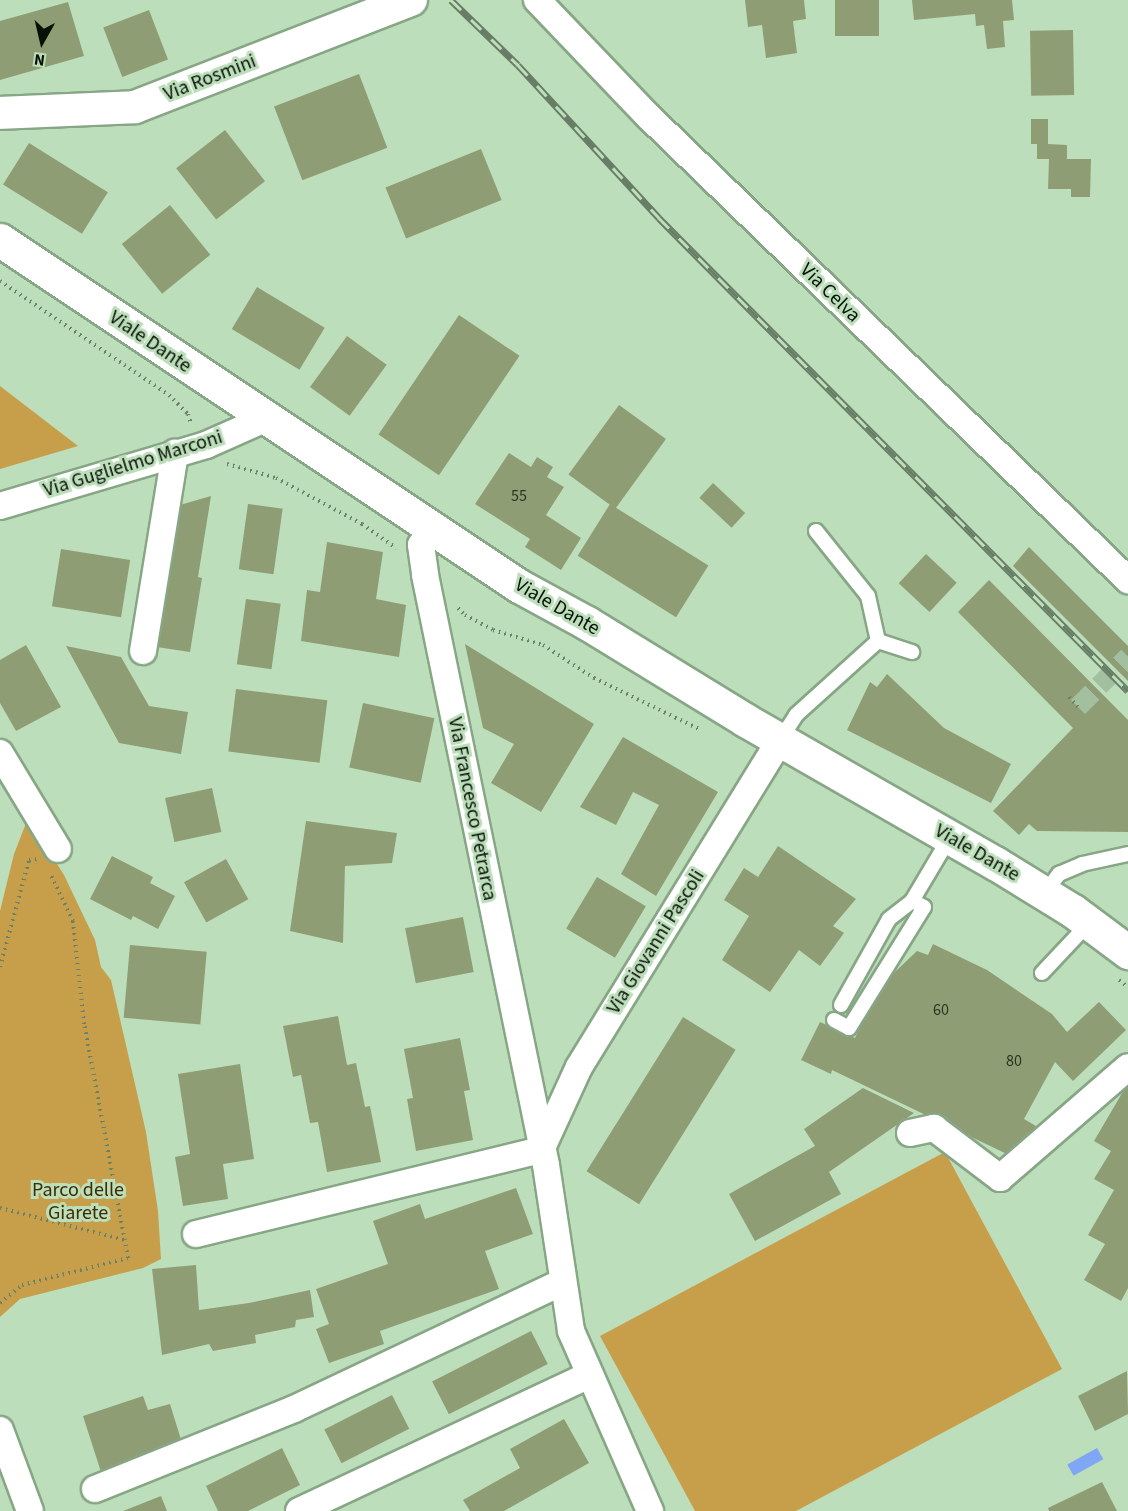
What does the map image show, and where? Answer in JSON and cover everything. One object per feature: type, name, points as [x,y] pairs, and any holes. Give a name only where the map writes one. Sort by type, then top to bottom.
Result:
[{"type":"main road","name":"Viale Dante","points":[[0,240],[519,586],[587,623],[780,740],[1045,893],[1128,952]]},
{"type":"street","name":"Via Rosmini","points":[[0,113],[135,107],[223,75],[411,0]]},
{"type":"street","name":"Via Celva","points":[[537,0],[648,116],[1128,580]]},
{"type":"street","name":"Via Guglielmo Marconi","points":[[0,506],[206,445],[266,419]]},
{"type":"street","points":[[143,651],[175,453]]},
{"type":"street","name":"Via Francesco Petrarca","points":[[433,530],[421,545],[423,564],[541,1150],[546,1165],[571,1331],[650,1511]]},
{"type":"street","name":"Via Giovanni Pascoli","points":[[541,1150],[579,1067],[780,740]]},
{"type":"street","points":[[0,753],[50,859]]},
{"type":"street","points":[[910,1133],[934,1128],[1000,1178],[1128,1067]]},
{"type":"street","points":[[529,1091],[563,1102]]},
{"type":"street","points":[[196,1234],[541,1150]]},
{"type":"street","points":[[95,1489],[294,1409],[563,1282]]},
{"type":"street","points":[[299,1511],[589,1375]]},
{"type":"street","points":[[0,1430],[30,1511]]},
{"type":"lane","points":[[816,531],[868,596],[878,641]]},
{"type":"lane","points":[[780,740],[796,715],[878,641]]},
{"type":"lane","points":[[878,641],[912,652]]},
{"type":"lane","points":[[841,1005],[889,919],[912,901],[950,837]]},
{"type":"lane","points":[[1045,893],[1059,874],[1082,864],[1128,854]]},
{"type":"lane","points":[[834,1020],[849,1028],[924,907],[912,901]]},
{"type":"lane","points":[[1042,973],[1089,923]]},
{"type":"path","points":[[0,281],[169,395],[188,414],[194,433]]},
{"type":"path","points":[[221,460],[226,464],[276,478],[362,524],[402,554]]},
{"type":"path","points":[[451,601],[465,615],[483,625],[543,645],[594,678],[658,707],[709,734]]},
{"type":"path","points":[[1069,697],[1078,707]]},
{"type":"path","points":[[0,967],[28,860],[50,859],[74,921],[84,1024],[128,1258],[22,1285],[0,1303]]},
{"type":"path","points":[[0,1208],[125,1240]]},
{"type":"green space","points":[[0,386],[78,446],[0,469]]},
{"type":"green space","name":"Parco delle Giarete","points":[[28,818],[64,875],[95,940],[101,967],[111,980],[146,1132],[158,1211],[161,1259],[143,1268],[20,1299],[0,1317],[0,911],[14,854]]},
{"type":"green space","points":[[945,1152],[1062,1369],[796,1511],[695,1511],[600,1336]]},
{"type":"water","points":[[1097,1448],[1103,1459],[1074,1476],[1067,1464]]},
{"type":"building","points":[[745,0],[804,0],[806,19],[793,21],[797,53],[766,58],[762,25],[748,27]]},
{"type":"building","points":[[835,0],[879,0],[879,36],[835,36]]},
{"type":"building","points":[[912,0],[1012,0],[1014,20],[1003,21],[1005,47],[987,49],[984,25],[976,26],[975,14],[914,20]]},
{"type":"building","points":[[68,2],[84,56],[0,80],[0,21]]},
{"type":"building","points":[[149,10],[168,59],[122,77],[103,28]]},
{"type":"building","points":[[1073,30],[1074,95],[1031,96],[1030,31]]},
{"type":"building","points":[[359,74],[387,148],[302,180],[274,107]]},
{"type":"building","points":[[1031,119],[1048,119],[1048,144],[1067,145],[1067,159],[1091,159],[1090,197],[1071,197],[1071,189],[1048,189],[1049,159],[1037,159],[1037,144],[1031,144]]},
{"type":"building","points":[[225,130],[265,181],[216,219],[176,168]]},
{"type":"building","points":[[29,143],[108,192],[82,234],[3,185]]},
{"type":"building","points":[[481,149],[502,200],[406,239],[386,188]]},
{"type":"building","points":[[170,205],[210,255],[162,294],[122,244]]},
{"type":"building","points":[[257,287],[325,328],[299,370],[232,329]]},
{"type":"building","points":[[459,315],[520,356],[439,475],[378,434]]},
{"type":"building","points":[[347,336],[387,365],[350,416],[310,387]]},
{"type":"building","points":[[619,405],[666,439],[615,509],[568,475]]},
{"type":"building","points":[[509,453],[531,467],[537,457],[553,467],[547,477],[564,487],[546,515],[581,538],[561,570],[525,547],[530,539],[475,504]]},
{"type":"building","points":[[713,483],[745,513],[732,528],[699,498]]},
{"type":"building","points":[[211,496],[198,577],[202,578],[190,652],[150,646],[173,507]]},
{"type":"building","points":[[248,504],[283,509],[273,574],[239,569]]},
{"type":"building","points":[[610,504],[708,565],[676,617],[578,556]]},
{"type":"building","points":[[327,542],[383,552],[376,599],[406,605],[399,657],[301,641],[307,590],[320,592]]},
{"type":"building","points":[[1029,547],[1128,646],[1128,681],[1013,566]]},
{"type":"building","points":[[61,549],[130,560],[121,617],[52,606]]},
{"type":"building","points":[[926,554],[957,583],[929,612],[899,583]]},
{"type":"building","points":[[989,580],[1128,720],[1128,832],[1037,831],[1029,824],[1019,835],[993,811],[1073,728],[958,612]]},
{"type":"building","points":[[246,599],[281,604],[271,669],[237,664]]},
{"type":"building","points":[[465,644],[594,724],[541,812],[491,783],[514,744],[483,728]]},
{"type":"building","points":[[26,645],[61,707],[16,731],[0,703],[0,660]]},
{"type":"building","points":[[66,646],[121,657],[149,706],[188,712],[181,754],[119,743]]},
{"type":"building","points":[[887,674],[944,728],[1011,764],[991,803],[847,730],[870,682],[877,687]]},
{"type":"building","points":[[236,689],[327,700],[320,763],[228,752]]},
{"type":"building","points":[[363,703],[434,718],[421,783],[349,768]]},
{"type":"building","points":[[623,737],[718,792],[656,896],[621,874],[659,805],[633,792],[616,825],[580,807]]},
{"type":"building","points":[[212,788],[221,832],[174,842],[165,798]]},
{"type":"building","points":[[306,821],[397,833],[392,863],[345,866],[343,943],[290,931]]},
{"type":"building","points":[[778,846],[856,899],[833,926],[844,933],[820,966],[799,950],[770,992],[722,960],[749,916],[724,900],[744,868],[758,877]]},
{"type":"building","points":[[112,856],[153,877],[150,883],[175,896],[158,929],[133,916],[131,920],[90,899]]},
{"type":"building","points":[[226,859],[248,899],[206,923],[184,882]]},
{"type":"building","points":[[597,877],[646,906],[615,958],[566,928]]},
{"type":"building","points":[[463,917],[474,972],[416,983],[405,928]]},
{"type":"building","points":[[933,944],[987,970],[1052,1014],[1067,1032],[1099,1002],[1126,1030],[1073,1081],[1055,1062],[1024,1119],[1041,1129],[1011,1156],[832,1070],[831,1074],[801,1060],[820,1022],[855,1038],[879,987],[917,951],[928,955]]},
{"type":"building","points":[[130,945],[207,952],[200,1024],[124,1018]]},
{"type":"building","points":[[338,1016],[347,1065],[356,1063],[365,1107],[370,1106],[381,1162],[327,1172],[318,1122],[310,1123],[301,1075],[293,1077],[283,1026]]},
{"type":"building","points":[[683,1017],[736,1050],[639,1204],[587,1171]]},
{"type":"building","points":[[460,1038],[470,1090],[464,1091],[473,1140],[416,1151],[407,1099],[413,1098],[404,1049]]},
{"type":"building","points":[[240,1064],[254,1159],[223,1164],[228,1199],[183,1206],[175,1157],[190,1154],[178,1074]]},
{"type":"building","points":[[1128,1083],[1128,1288],[1121,1301],[1084,1280],[1105,1244],[1088,1235],[1114,1190],[1094,1179],[1111,1151],[1094,1141]]},
{"type":"building","points":[[863,1088],[914,1113],[829,1172],[841,1194],[755,1241],[729,1194],[815,1146],[804,1129]]},
{"type":"building","points":[[516,1188],[533,1234],[485,1251],[499,1289],[380,1331],[384,1344],[329,1363],[316,1329],[329,1324],[316,1289],[388,1264],[373,1221],[420,1204],[425,1219]]},
{"type":"building","points":[[196,1265],[199,1310],[249,1303],[310,1290],[314,1317],[296,1320],[295,1327],[255,1335],[256,1343],[213,1351],[209,1344],[162,1355],[152,1269]]},
{"type":"building","points":[[531,1331],[548,1364],[449,1414],[432,1381]]},
{"type":"building","points":[[1127,1371],[1128,1414],[1095,1431],[1078,1396]]},
{"type":"building","points":[[392,1395],[409,1429],[342,1463],[324,1430]]},
{"type":"building","points":[[143,1396],[148,1410],[170,1404],[183,1446],[101,1472],[83,1416]]},
{"type":"building","points":[[564,1419],[589,1463],[504,1511],[470,1511],[463,1500],[520,1468],[510,1449]]},
{"type":"building","points":[[282,1448],[300,1485],[248,1511],[218,1511],[206,1486]]},
{"type":"building","points":[[1102,1482],[1117,1511],[1049,1511],[1048,1508]]},
{"type":"building","points":[[161,1496],[167,1511],[123,1511]]},
{"type":"tunnel","points":[[1078,707],[1128,657]]},
{"type":"railway","points":[[451,0],[518,65],[659,218],[1128,691]]}]
